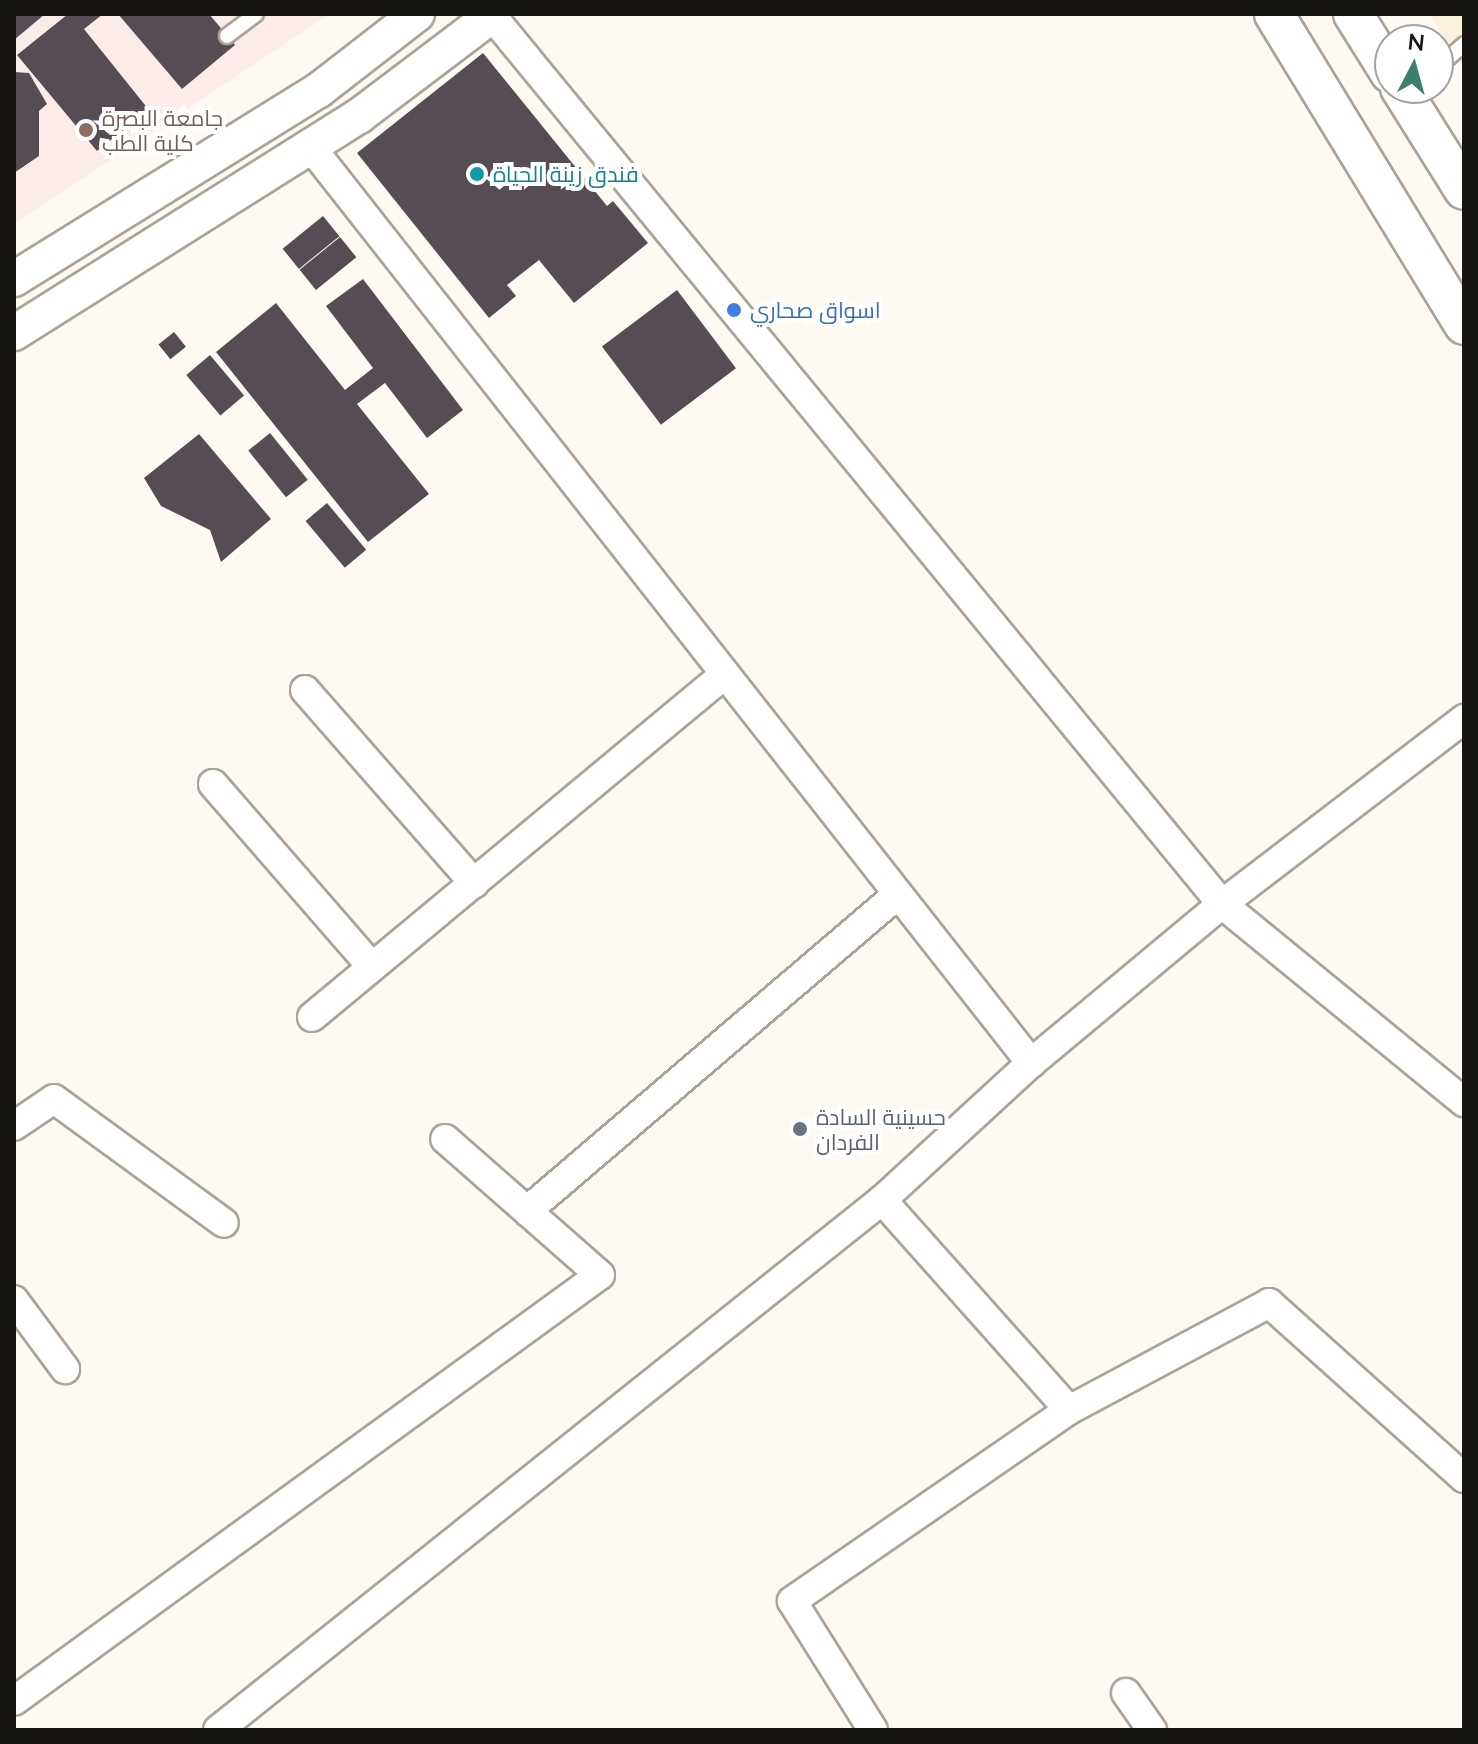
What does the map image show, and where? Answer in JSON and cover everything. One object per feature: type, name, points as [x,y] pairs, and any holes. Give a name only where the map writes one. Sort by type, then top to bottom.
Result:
[{"type":"main road","points":[[1274,14],[1464,325]]},
{"type":"main road","points":[[1353,14],[1374,45]]},
{"type":"main road","points":[[1413,104],[1464,190]]},
{"type":"street","points":[[14,279],[319,90],[417,14]]},
{"type":"street","points":[[14,333],[310,146],[493,15],[1222,904],[1464,1102]]},
{"type":"street","points":[[310,146],[1031,1063]]},
{"type":"street","points":[[312,1017],[725,674]]},
{"type":"street","points":[[305,690],[474,883]]},
{"type":"street","points":[[218,1730],[882,1200],[1031,1063],[1222,904],[1464,719]]},
{"type":"street","points":[[213,784],[372,967]]},
{"type":"street","points":[[527,1211],[898,894]]},
{"type":"street","points":[[14,1126],[54,1099],[224,1223]]},
{"type":"street","points":[[14,1701],[600,1275],[445,1139]]},
{"type":"street","points":[[882,1200],[1069,1410]]},
{"type":"street","points":[[14,1300],[65,1369]]},
{"type":"street","points":[[873,1730],[792,1601],[1069,1410],[1269,1303],[1464,1478]]},
{"type":"street","points":[[1126,1693],[1152,1730]]},
{"type":"lane","points":[[227,36],[256,14]]},
{"type":"shaded area","name":"جامعة البصرة كلية الطب","points":[[14,14],[330,14],[14,224]]},
{"type":"shaded area","points":[[1430,14],[1464,14],[1464,70],[1454,54],[1454,24],[1436,24]]},
{"type":"building","points":[[14,14],[45,14],[14,40]]},
{"type":"building","points":[[68,14],[103,14],[84,29],[149,110],[97,151],[17,55]]},
{"type":"building","points":[[118,14],[209,14],[235,45],[182,89]]},
{"type":"building","name":"فندق زينة الحياة","points":[[483,53],[607,206],[613,201],[648,243],[574,303],[539,260],[507,285],[516,296],[489,318],[357,153]]},
{"type":"building","points":[[14,72],[29,73],[47,104],[39,111],[39,156],[14,173]]},
{"type":"building","points":[[323,216],[339,236],[299,269],[283,249]]},
{"type":"building","points":[[340,237],[356,257],[316,290],[300,270]]},
{"type":"building","points":[[363,279],[463,410],[427,438],[385,383],[357,404],[429,494],[368,542],[216,352],[276,303],[345,390],[373,368],[326,306]]},
{"type":"building","points":[[677,290],[736,368],[661,425],[602,347]]},
{"type":"building","points":[[174,332],[186,347],[170,359],[158,345]]},
{"type":"building","points":[[210,355],[244,396],[220,416],[186,375]]},
{"type":"building","points":[[270,433],[308,480],[286,497],[248,451]]},
{"type":"building","points":[[199,434],[271,519],[221,562],[210,530],[161,506],[144,478]]},
{"type":"building","points":[[327,503],[366,550],[345,568],[306,521]]},
{"type":"place","name":"جامعة البصرة كلية الطب","points":[[86,130]]},
{"type":"place","name":"فندق زينة الحياة","points":[[477,174]]},
{"type":"place","name":"اسواق صحاري","points":[[734,310]]},
{"type":"place","name":"حسينية السادة الفردان","points":[[800,1129]]}]
